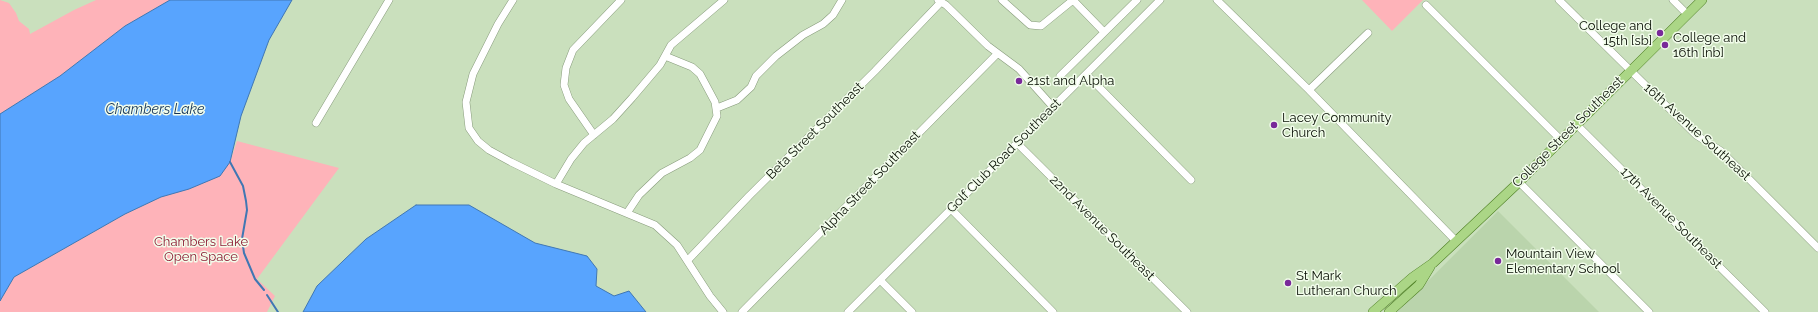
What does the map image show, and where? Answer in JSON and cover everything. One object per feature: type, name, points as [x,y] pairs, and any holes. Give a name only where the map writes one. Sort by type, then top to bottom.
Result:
[{"type":"main road","name":"College Street Southeast","points":[[1389,312],[1419,285],[1433,263],[1455,240],[1519,182],[1702,0]]},
{"type":"main road","name":"College Street Southeast","points":[[1373,312],[1413,277],[1433,263]]},
{"type":"street","points":[[316,123],[389,0]]},
{"type":"street","points":[[513,0],[498,24],[473,74],[466,102],[469,128],[478,141],[489,150],[556,184],[655,225],[677,245],[722,312]]},
{"type":"street","points":[[594,135],[569,99],[564,85],[566,68],[573,50],[621,0]]},
{"type":"street","points":[[556,184],[571,159],[584,143],[632,98],[660,65],[671,45],[724,0]]},
{"type":"street","points":[[717,108],[737,100],[751,87],[756,76],[776,56],[803,35],[823,24],[833,15],[842,0]]},
{"type":"street","points":[[1002,0],[1030,25],[1041,26],[1073,0],[1104,32]]},
{"type":"street","points":[[1060,76],[1137,0]]},
{"type":"street","name":"Golf Club Road Southeast","points":[[848,312],[1160,0]]},
{"type":"street","points":[[1217,0],[1309,90],[1455,240]]},
{"type":"street","name":"16th Avenue Southeast","points":[[1559,0],[1696,135],[1721,151],[1818,248]]},
{"type":"street","points":[[1673,0],[1687,14]]},
{"type":"street","points":[[939,1],[997,54],[1019,69],[1053,107]]},
{"type":"street","name":"Beta Street Southeast","points":[[688,260],[749,196],[875,71],[939,1]]},
{"type":"street","points":[[1426,5],[1561,140]]},
{"type":"street","points":[[1309,90],[1368,33]]},
{"type":"street","name":"Alpha Street Southeast","points":[[742,312],[997,54]]},
{"type":"street","points":[[627,213],[639,195],[662,173],[690,158],[700,150],[717,116],[717,108],[706,83],[700,74],[692,67],[665,56]]},
{"type":"street","points":[[1086,74],[1191,180]]},
{"type":"street","name":"17th Avenue Southeast","points":[[1577,124],[1765,312]]},
{"type":"street","name":"22nd Avenue Southeast","points":[[1017,143],[1187,312]]},
{"type":"street","points":[[1519,182],[1649,312]]},
{"type":"street","points":[[951,209],[1053,312]]},
{"type":"street","points":[[880,280],[912,312]]},
{"type":"shaded area","name":"Mountain View Elementary School","points":[[1498,211],[1599,312],[1397,312]]},
{"type":"green space","points":[[0,0],[9,3],[16,13],[19,21],[29,29],[30,34],[96,0],[170,0],[125,26],[60,76],[0,114]]},
{"type":"green space","points":[[1362,0],[1423,0],[1392,31]]},
{"type":"green space","name":"Chambers Lake Open Space","points":[[237,141],[339,168],[257,279],[275,296],[267,312],[0,312],[0,301],[14,277],[125,214],[161,197],[195,186],[230,162]]},
{"type":"water","name":"Chambers Lake","points":[[170,0],[292,0],[269,40],[241,116],[230,162],[220,176],[189,189],[161,197],[125,214],[14,277],[0,301],[0,114],[60,76],[125,26]]},
{"type":"water","points":[[416,205],[469,205],[535,243],[587,256],[597,269],[596,286],[614,296],[629,291],[646,312],[303,312],[317,286],[366,239]]},
{"type":"waterway","points":[[230,162],[243,186],[246,201],[247,210],[242,239],[244,253],[255,279],[264,290]]},
{"type":"waterway","points":[[267,295],[278,312]]},
{"type":"place","name":"College and 15th [sb]","points":[[1660,33]]},
{"type":"place","name":"College and 16th [nb]","points":[[1665,45]]},
{"type":"place","name":"21st and Alpha","points":[[1019,81]]},
{"type":"place","name":"Lacey Community Church","points":[[1274,125]]},
{"type":"place","name":"Mountain View Elementary School","points":[[1498,261]]},
{"type":"place","name":"St Mark Lutheran Church","points":[[1288,283]]}]
